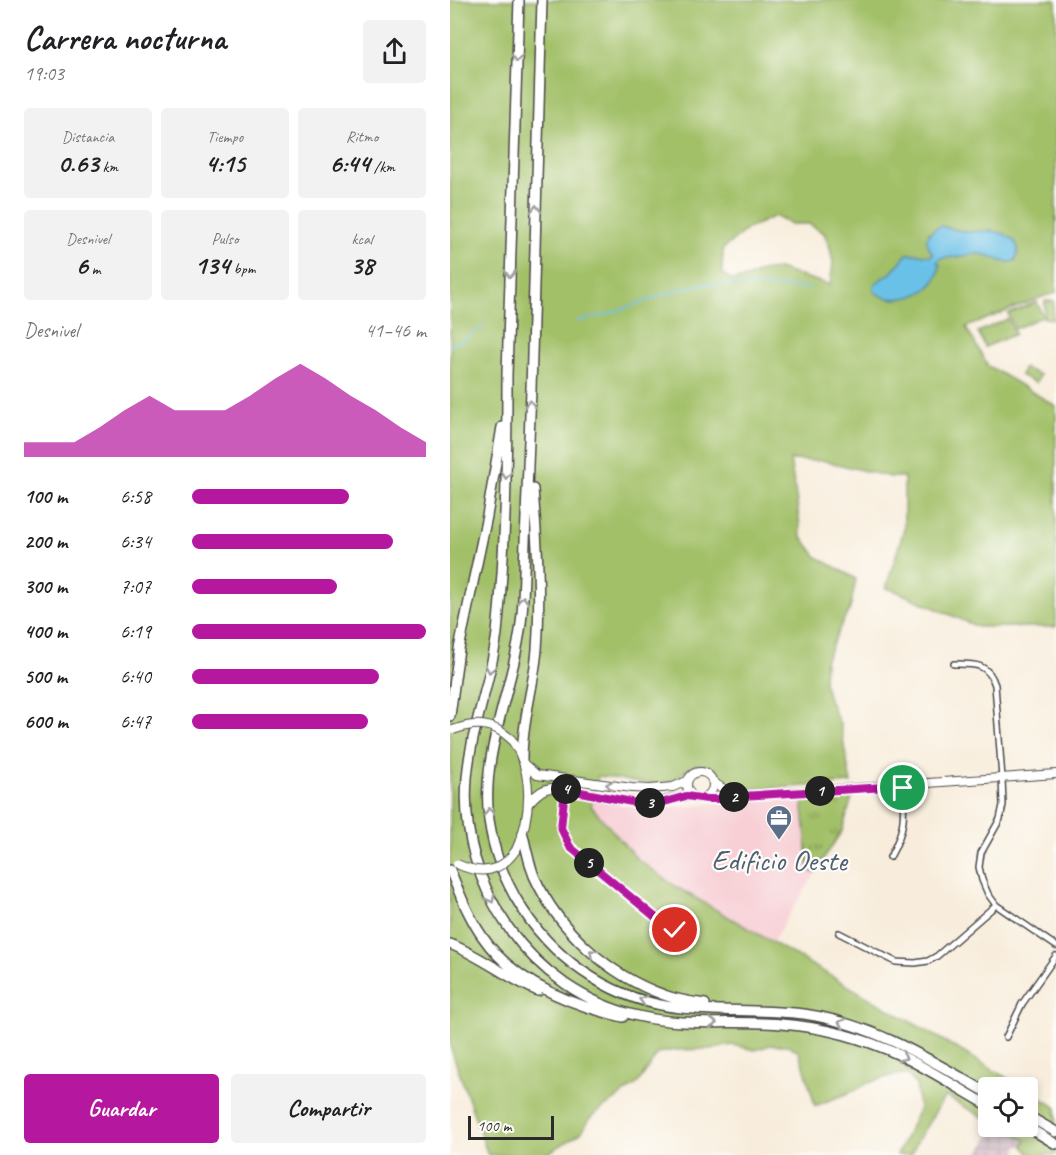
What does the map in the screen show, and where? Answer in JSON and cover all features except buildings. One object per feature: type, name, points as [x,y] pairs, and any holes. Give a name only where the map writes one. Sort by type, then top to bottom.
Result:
[{"type":"highway","points":[[519,0],[503,563],[497,626],[487,684],[469,756],[466,781],[467,816],[474,857],[491,899],[518,941],[534,958],[552,974],[593,1000],[621,1011],[655,1020],[678,1023],[780,1024],[814,1028],[846,1036],[901,1056],[978,1099]]},
{"type":"highway","points":[[542,0],[524,581],[519,640],[495,736],[488,779],[489,820],[497,858],[514,896],[534,927],[563,958],[612,989],[642,1000],[679,1008],[777,1011],[852,1025],[894,1041],[978,1087]]},
{"type":"highway","points":[[450,716],[459,649],[500,443],[507,374]]},
{"type":"highway","points":[[523,761],[524,726],[537,650],[539,615],[539,572],[529,462]]},
{"type":"highway","points":[[523,836],[531,866],[542,891],[569,930],[590,951],[618,972],[650,990],[670,998],[710,1005],[721,1010]]},
{"type":"highway","points":[[452,864],[470,917],[495,953],[510,967],[542,988],[585,1007]]},
{"type":"highway","points":[[450,944],[476,956],[530,988],[558,999],[644,1022],[655,1020]]},
{"type":"highway","points":[[1038,1122],[1056,1132]]},
{"type":"highway","points":[[1038,1133],[1056,1144]]},
{"type":"street","points":[[954,664],[978,665],[986,669],[995,685],[1003,805],[1000,819],[981,853],[979,867],[982,880],[996,905],[1056,946]]},
{"type":"street","points":[[451,731],[471,725],[491,726],[502,731],[511,739],[518,748],[523,761],[528,804],[523,836],[507,862],[495,869],[477,871],[452,864]]},
{"type":"street","points":[[523,761],[537,775],[632,788],[672,787],[687,781],[693,773],[702,772],[711,777],[716,785],[741,796]]},
{"type":"street","points":[[528,804],[541,791],[548,788],[565,789],[632,802],[661,803],[686,796],[724,799],[1056,774]]},
{"type":"street","points":[[687,781],[687,790],[693,796]]},
{"type":"street","points":[[702,798],[711,792],[713,781]]},
{"type":"street","points":[[890,857],[903,825],[902,786]]},
{"type":"street","points":[[565,789],[561,828],[570,847],[666,926],[675,930]]},
{"type":"street","points":[[839,933],[896,962],[928,961],[937,956],[996,905]]},
{"type":"street","points":[[1006,1037],[1022,1004],[1056,956]]},
{"type":"shaded area","points":[[853,794],[842,831],[772,942],[678,888],[637,859],[591,806],[593,800],[632,806],[689,807],[714,803]]},
{"type":"shaded area","points":[[989,1137],[1021,1137],[1027,1140],[1023,1145],[1016,1147],[1018,1153],[1016,1155],[977,1155]]},
{"type":"green space","points":[[450,0],[1056,0],[1056,293],[966,327],[988,366],[1056,406],[1056,627],[978,627],[886,588],[904,529],[904,477],[890,477],[825,461],[790,460],[801,536],[817,557],[856,579],[850,609],[825,661],[824,682],[840,724],[851,783],[745,790],[723,783],[716,769],[696,764],[669,782],[652,784],[598,776],[591,806],[637,859],[678,888],[1005,1077],[978,1077],[978,1114],[945,1096],[911,1155],[897,1155],[919,1109],[916,1084],[906,1074],[893,1075],[868,1083],[815,1106],[798,1051],[788,1045],[771,1045],[755,1050],[733,1045],[710,1049],[676,1050],[658,1053],[638,1083],[591,1117],[581,1133],[545,1155],[488,1155],[450,1046]],"holes":[[[775,216],[791,224],[809,224],[824,233],[830,248],[833,263],[830,285],[778,269],[761,271],[747,278],[732,280],[722,273],[723,249],[747,229]]]},
{"type":"green space","points":[[1045,301],[1054,301],[1053,319],[1044,318]]},
{"type":"green space","points":[[1037,302],[1043,316],[1015,329],[1008,314]]},
{"type":"green space","points":[[1008,319],[1015,334],[985,347],[978,332]]},
{"type":"green space","points":[[1024,368],[1040,375],[1036,383],[1020,375]]},
{"type":"green space","points":[[853,794],[842,831],[814,873],[809,870],[802,797]]},
{"type":"green space","points":[[1038,1097],[1056,1107],[1056,1155],[1030,1155],[1023,1145],[1026,1140],[1021,1137],[1038,1137]]},
{"type":"water","points":[[941,226],[968,232],[989,231],[1004,234],[1016,244],[1018,255],[1015,261],[1009,262],[983,254],[942,258],[937,262],[940,265],[934,281],[921,293],[896,299],[874,291],[874,285],[891,273],[907,254],[931,256],[933,254],[927,237]]},
{"type":"waterway","points":[[575,322],[605,315],[684,288],[706,284],[810,288]]},
{"type":"waterway","points":[[450,346],[484,326]]},
{"type":"place","name":"Edificio Oeste","points":[[779,841]]},
{"type":"route","points":[[675,930],[666,926],[570,847],[561,828],[565,789],[632,802],[661,803],[686,796],[724,799],[902,786],[903,788]]}]
